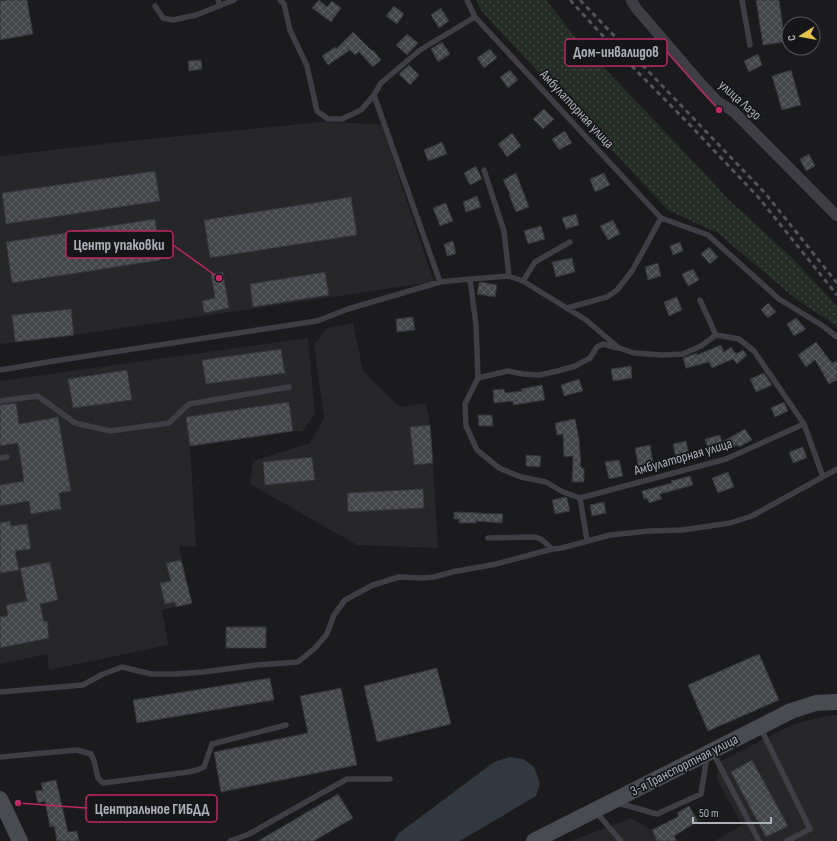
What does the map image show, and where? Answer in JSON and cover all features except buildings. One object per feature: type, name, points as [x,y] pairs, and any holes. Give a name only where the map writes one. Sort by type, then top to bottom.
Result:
[{"type":"street","name":"улица Лазо","points":[[631,0],[683,63],[717,101],[734,112],[837,216]]},
{"type":"street","name":"3-я Транспортная улица","points":[[534,841],[791,711],[816,703],[837,702]]},
{"type":"street","points":[[0,799],[20,841]]},
{"type":"lane","points":[[155,6],[163,18],[173,20],[196,14],[219,3],[234,0]]},
{"type":"lane","points":[[280,0],[284,4],[290,30],[307,66],[317,112],[328,119],[342,119],[361,110],[374,95],[381,82],[420,50],[475,17]]},
{"type":"lane","name":"Амбулаторная улица","points":[[467,0],[475,17],[661,218],[708,235],[780,299],[823,326],[837,337]]},
{"type":"lane","points":[[742,0],[750,45]]},
{"type":"lane","points":[[374,95],[440,282]]},
{"type":"lane","points":[[484,170],[504,231],[509,276]]},
{"type":"lane","points":[[567,308],[608,297],[617,290],[632,271],[661,218]]},
{"type":"lane","points":[[523,281],[535,262],[570,242]]},
{"type":"lane","points":[[0,370],[317,321],[348,309],[440,282],[509,276],[523,281],[586,320],[619,348]]},
{"type":"lane","points":[[470,279],[476,325],[478,378],[465,404],[466,426],[477,450],[499,468],[521,477],[546,482],[564,492],[580,498],[587,540]]},
{"type":"lane","points":[[700,300],[716,335]]},
{"type":"lane","points":[[478,378],[508,371],[539,375],[574,366],[590,358],[597,347],[603,344],[634,353],[683,354],[701,346],[716,335],[739,339],[754,351],[804,424],[823,477]]},
{"type":"lane","points":[[0,401],[38,396],[76,423],[110,431],[168,423],[189,404],[289,387]]},
{"type":"lane","name":"Амбулаторная улица","points":[[580,498],[726,459],[804,424]]},
{"type":"lane","points":[[0,458],[7,456]]},
{"type":"lane","points":[[0,692],[83,685],[101,675],[122,667],[151,674],[176,674],[298,662],[315,648],[327,634],[334,615],[345,600],[373,585],[399,577],[434,577],[496,564],[610,535],[649,531],[682,530],[730,523],[752,516],[837,469]]},
{"type":"lane","points":[[488,538],[541,538],[552,549]]},
{"type":"lane","points":[[0,757],[77,750],[91,754],[98,778],[102,783],[197,770],[204,766],[212,744],[286,725]]},
{"type":"lane","points":[[760,727],[810,829],[787,841]]},
{"type":"lane","points":[[612,801],[657,814],[701,794],[710,752]]},
{"type":"lane","points":[[710,752],[759,841]]},
{"type":"lane","points":[[230,841],[249,834],[347,780],[390,779]]},
{"type":"lane","points":[[594,810],[622,841]]},
{"type":"shaded area","points":[[476,0],[546,0],[575,37],[726,197],[792,258],[837,306],[837,326],[797,300],[718,233],[668,210],[482,12]]},
{"type":"shaded area","points":[[321,122],[381,124],[434,282],[74,335],[0,344],[0,156],[129,141]]},
{"type":"shaded area","points":[[353,323],[363,371],[400,407],[426,403],[430,425],[438,548],[357,545],[250,484],[253,461],[310,443],[324,418],[314,345],[327,328]]},
{"type":"shaded area","points":[[308,338],[315,413],[303,431],[293,431],[190,447],[196,547],[179,546],[192,603],[162,610],[168,645],[49,670],[47,654],[0,664],[0,381]]},
{"type":"shaded area","points":[[837,715],[837,841],[715,841],[742,825],[717,780],[719,762],[794,724]]},
{"type":"shaded area","points":[[510,757],[523,759],[534,767],[540,783],[536,796],[460,841],[394,841],[399,833],[494,762]]},
{"type":"shaded area","points":[[631,818],[652,830],[658,841],[572,841]]},
{"type":"railway","points":[[570,0],[614,48],[759,198],[837,295]]},
{"type":"railway","points":[[580,0],[765,193],[837,283]]},
{"type":"place","name":"Дом-инвалидов","points":[[719,110]]},
{"type":"place","name":"Центр упаковки","points":[[219,278]]},
{"type":"place","name":"Центральное ГИБДД","points":[[18,803]]}]
